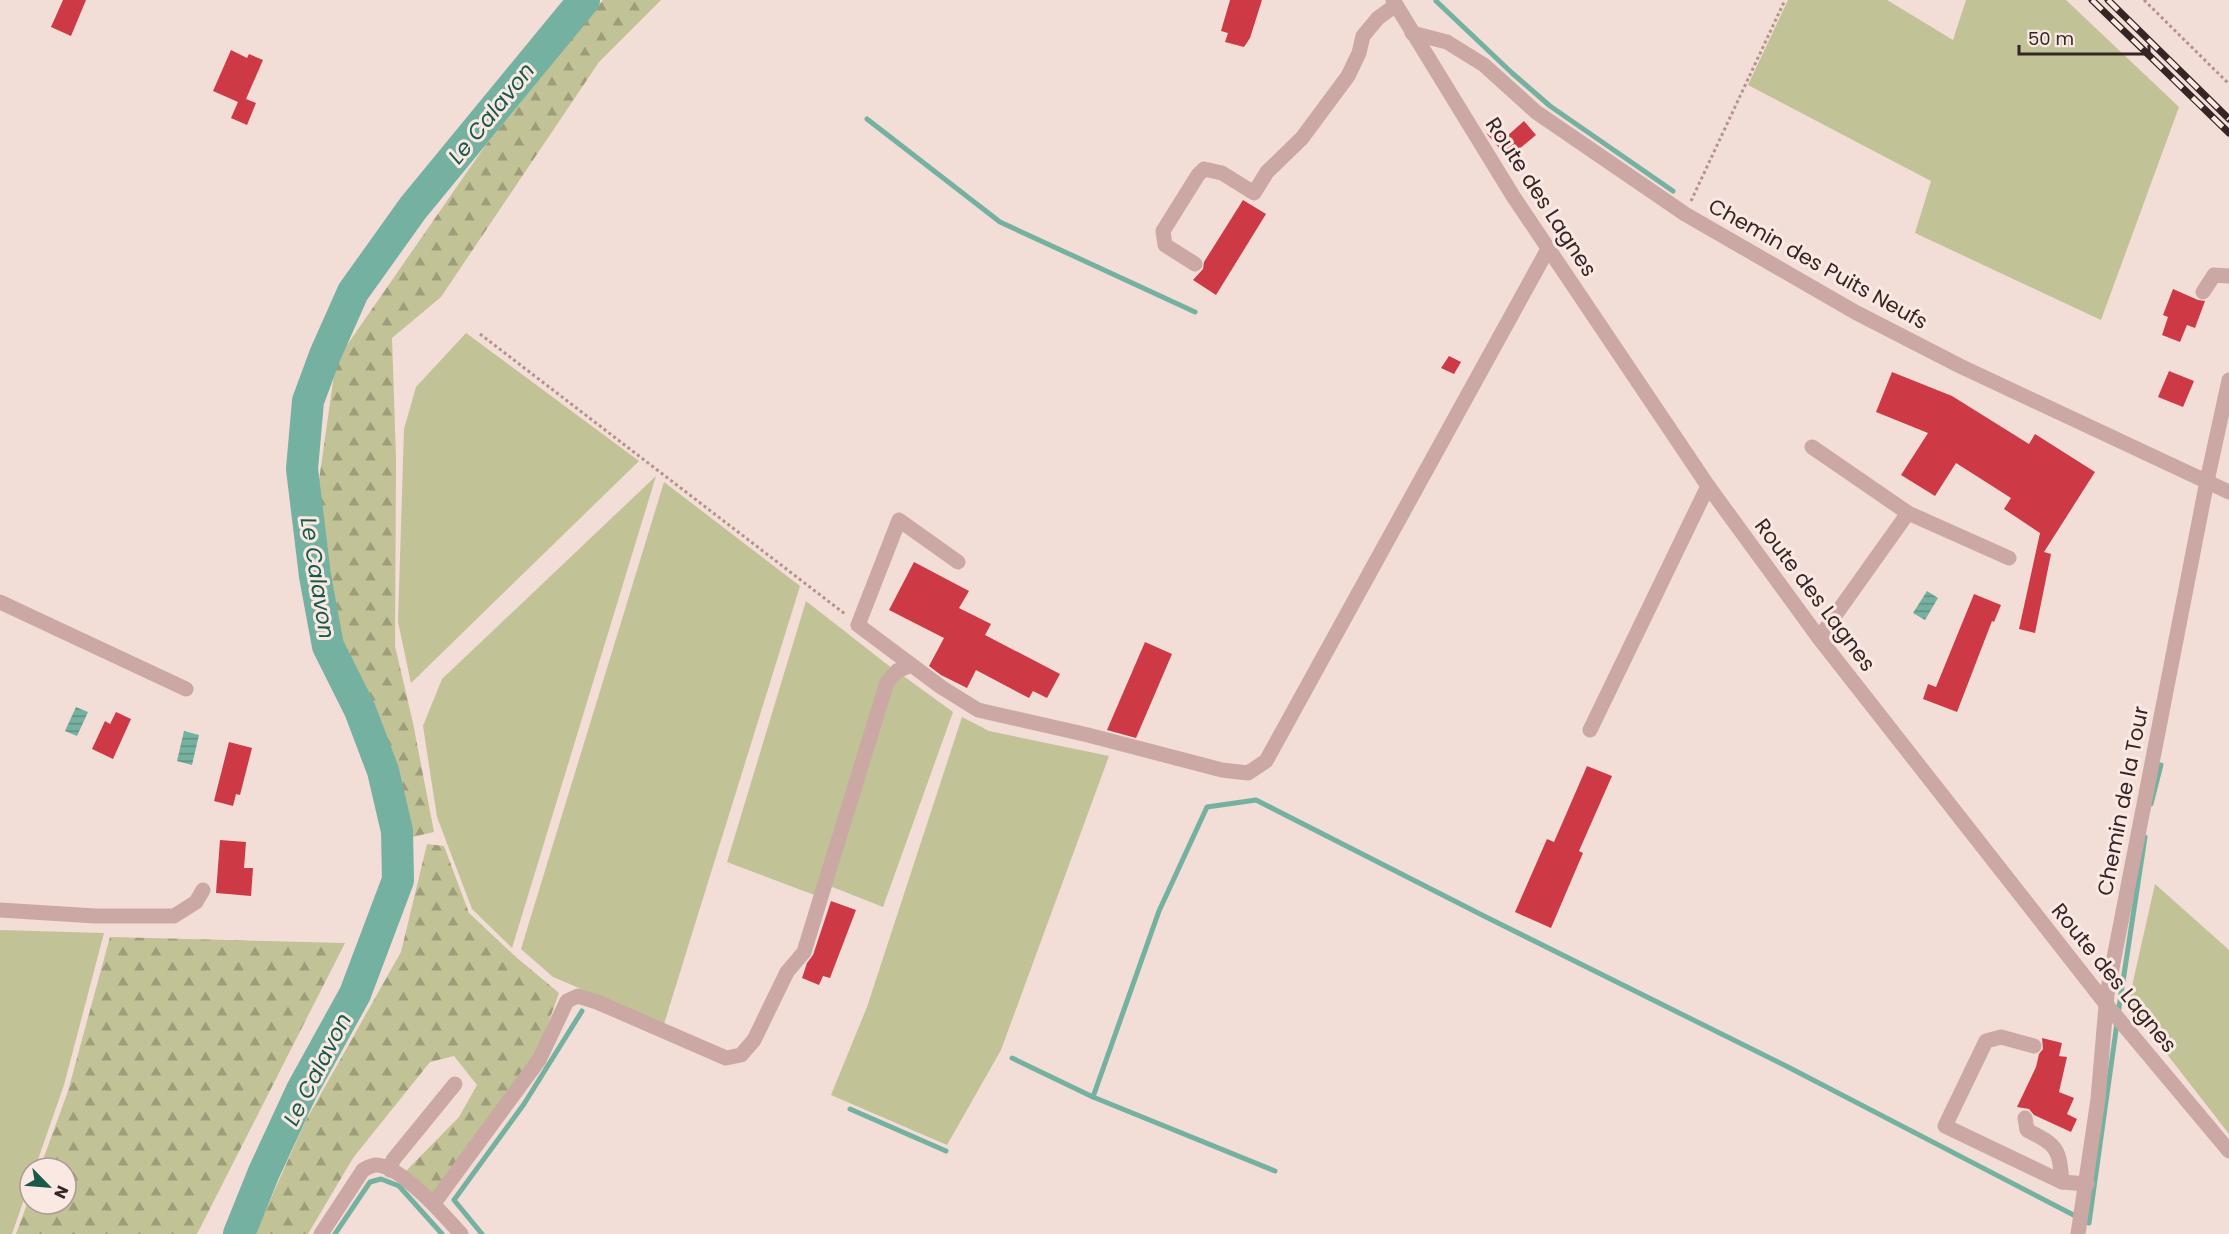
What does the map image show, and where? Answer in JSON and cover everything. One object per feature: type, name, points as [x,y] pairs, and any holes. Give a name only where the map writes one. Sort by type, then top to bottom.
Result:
[{"type":"street","name":"Route des Lagnes","points":[[1394,2],[1548,249],[1708,486],[1820,638],[2106,1004],[2229,1151]]},
{"type":"street","points":[[1195,264],[1165,245],[1163,231],[1198,175],[1204,169],[1222,173],[1254,193],[1267,172],[1302,138],[1348,76],[1359,53],[1363,36],[1394,2]]},
{"type":"street","name":"Chemin des Puits Neufs","points":[[1412,33],[1447,42],[1484,65],[1536,112],[1685,214],[1855,312],[1970,371],[2229,492]]},
{"type":"street","points":[[958,562],[899,520],[858,625],[941,687],[978,710],[1088,735],[1222,770],[1248,773],[1266,761],[1548,249]]},
{"type":"street","points":[[2203,292],[2214,275],[2229,276]]},
{"type":"street","name":"Chemin de la Tour","points":[[2078,1234],[2098,1100],[2106,1004],[2207,481],[2229,380]]},
{"type":"street","points":[[1812,447],[1908,513],[2009,558]]},
{"type":"street","points":[[1590,730],[1708,486]]},
{"type":"street","points":[[1820,638],[1908,513]]},
{"type":"street","points":[[0,602],[186,689]]},
{"type":"street","points":[[434,1203],[539,1060],[567,1001],[578,996],[597,1002],[726,1058],[741,1055],[754,1040],[787,972],[804,952],[822,901],[887,682],[897,671],[911,665]]},
{"type":"street","points":[[0,910],[95,916],[174,916],[196,902],[202,890]]},
{"type":"street","points":[[2034,1046],[2001,1037],[1986,1041],[1945,1126],[2062,1182],[2087,1184]]},
{"type":"street","points":[[390,1170],[393,1160],[454,1084]]},
{"type":"street","points":[[2025,1118],[2027,1130],[2050,1142],[2060,1156],[2062,1182]]},
{"type":"street","points":[[321,1234],[363,1170],[374,1165],[390,1170],[434,1203],[461,1234]]},
{"type":"path","points":[[1685,214],[1785,0]]},
{"type":"path","points":[[2144,0],[2229,84]]},
{"type":"path","points":[[480,334],[858,625]]},
{"type":"green space","points":[[603,0],[661,0],[599,62],[441,297],[392,338],[396,458],[395,646],[413,723],[434,832],[412,837],[377,729],[330,623],[318,487],[336,361],[485,146]]},
{"type":"green space","points":[[1788,0],[1887,0],[1953,40],[1966,0],[2066,0],[2179,107],[2101,320],[1915,233],[1931,181],[1748,85]]},
{"type":"green space","points":[[466,333],[639,461],[411,683],[398,622],[404,429],[416,387]]},
{"type":"green space","points":[[656,476],[512,948],[472,909],[437,817],[423,726],[442,679]]},
{"type":"green space","points":[[664,482],[800,586],[664,1024],[553,977],[521,949]]},
{"type":"green space","points":[[806,601],[893,669],[817,896],[727,862]]},
{"type":"green space","points":[[902,675],[953,712],[883,907],[830,886],[892,686]]},
{"type":"green space","points":[[962,717],[989,731],[1109,756],[1001,1050],[947,1145],[831,1095],[867,1007]]},
{"type":"green space","points":[[427,844],[444,846],[469,913],[559,993],[535,1060],[433,1194],[406,1171],[459,1117],[477,1085],[454,1056],[430,1062],[353,1158],[308,1234],[255,1234],[305,1122],[401,952]]},
{"type":"green space","points":[[2155,884],[2229,950],[2229,1134],[2128,1004]]},
{"type":"green space","points":[[0,930],[104,933],[64,1085],[39,1156],[18,1156],[18,1216],[12,1234],[0,1234]]},
{"type":"green space","points":[[110,937],[345,943],[197,1234],[16,1234],[23,1216],[78,1216],[78,1156],[44,1156],[68,1091]]},
{"type":"water","points":[[1927,591],[1938,598],[1925,620],[1913,613]]},
{"type":"water","points":[[76,707],[88,712],[77,736],[65,731]]},
{"type":"water","points":[[184,731],[199,735],[192,765],[177,761]]},
{"type":"building","points":[[63,0],[86,0],[71,36],[51,27]]},
{"type":"building","points":[[1230,0],[1262,0],[1250,38],[1244,47],[1225,42],[1228,33],[1221,31]]},
{"type":"building","points":[[231,50],[247,58],[249,54],[263,60],[246,99],[256,103],[247,125],[231,118],[238,102],[213,91]]},
{"type":"building","points":[[1524,121],[1536,135],[1518,150],[1523,156],[1513,164],[1487,134],[1497,126],[1506,137]]},
{"type":"building","points":[[1243,200],[1266,214],[1216,295],[1193,280],[1203,269],[1204,262]]},
{"type":"building","points":[[2173,289],[2205,301],[2195,328],[2187,325],[2180,342],[2162,335],[2168,317],[2163,315]]},
{"type":"building","points":[[1449,356],[1461,362],[1454,374],[1441,368]]},
{"type":"building","points":[[2169,371],[2194,381],[2183,407],[2158,397]]},
{"type":"building","points":[[1892,372],[1952,396],[2029,444],[2035,434],[2095,472],[2044,552],[2051,554],[2035,633],[2019,629],[2040,533],[2004,509],[2011,498],[1956,463],[1935,496],[1901,475],[1928,433],[1876,412]]},
{"type":"building","points":[[914,562],[969,591],[959,608],[991,624],[985,635],[1060,674],[1047,698],[1033,691],[1029,698],[976,670],[967,688],[929,666],[944,638],[889,610]]},
{"type":"building","points":[[1974,594],[2001,605],[1994,622],[1992,621],[1957,712],[1923,699],[1928,684],[1936,687]]},
{"type":"building","points":[[1145,642],[1172,654],[1136,738],[1107,730]]},
{"type":"building","points":[[116,712],[131,719],[113,759],[92,749],[105,721],[110,724]]},
{"type":"building","points":[[229,742],[252,748],[240,795],[236,794],[233,806],[214,801]]},
{"type":"building","points":[[1587,766],[1612,776],[1579,851],[1583,853],[1551,928],[1515,912],[1547,839],[1554,842]]},
{"type":"building","points":[[220,840],[246,842],[244,868],[253,868],[251,896],[216,893]]},
{"type":"building","points":[[831,901],[856,910],[830,978],[823,976],[819,985],[802,978],[807,963],[813,955]]},
{"type":"building","points":[[2042,1038],[2062,1043],[2059,1056],[2067,1057],[2059,1092],[2074,1098],[2067,1114],[2077,1119],[2071,1132],[2034,1115],[2029,1109],[2017,1107],[2043,1049]]},
{"type":"waterway","name":"Le Calavon","points":[[239,1234],[264,1172],[302,1090],[355,994],[398,880],[397,831],[383,771],[360,710],[328,646],[315,576],[302,469],[308,401],[325,355],[353,292],[413,208],[584,0]]},
{"type":"waterway","points":[[1436,1],[1550,106],[1673,191]]},
{"type":"waterway","points":[[867,119],[1000,222],[1195,312]]},
{"type":"waterway","points":[[2151,804],[2161,765]]},
{"type":"waterway","points":[[1012,1058],[1093,1097],[1159,911],[1207,807],[1256,800],[1788,1067],[2089,1223],[2117,1023]]},
{"type":"waterway","points":[[2118,1014],[2145,837]]},
{"type":"waterway","points":[[482,1234],[454,1200],[524,1104],[582,1011]]},
{"type":"waterway","points":[[1093,1097],[1275,1171]]},
{"type":"waterway","points":[[850,1109],[946,1151]]},
{"type":"waterway","points":[[335,1234],[370,1182],[381,1179],[399,1186],[442,1234]]},
{"type":"railway","points":[[2092,0],[2229,133]]},
{"type":"railway","points":[[2108,0],[2229,119]]}]
